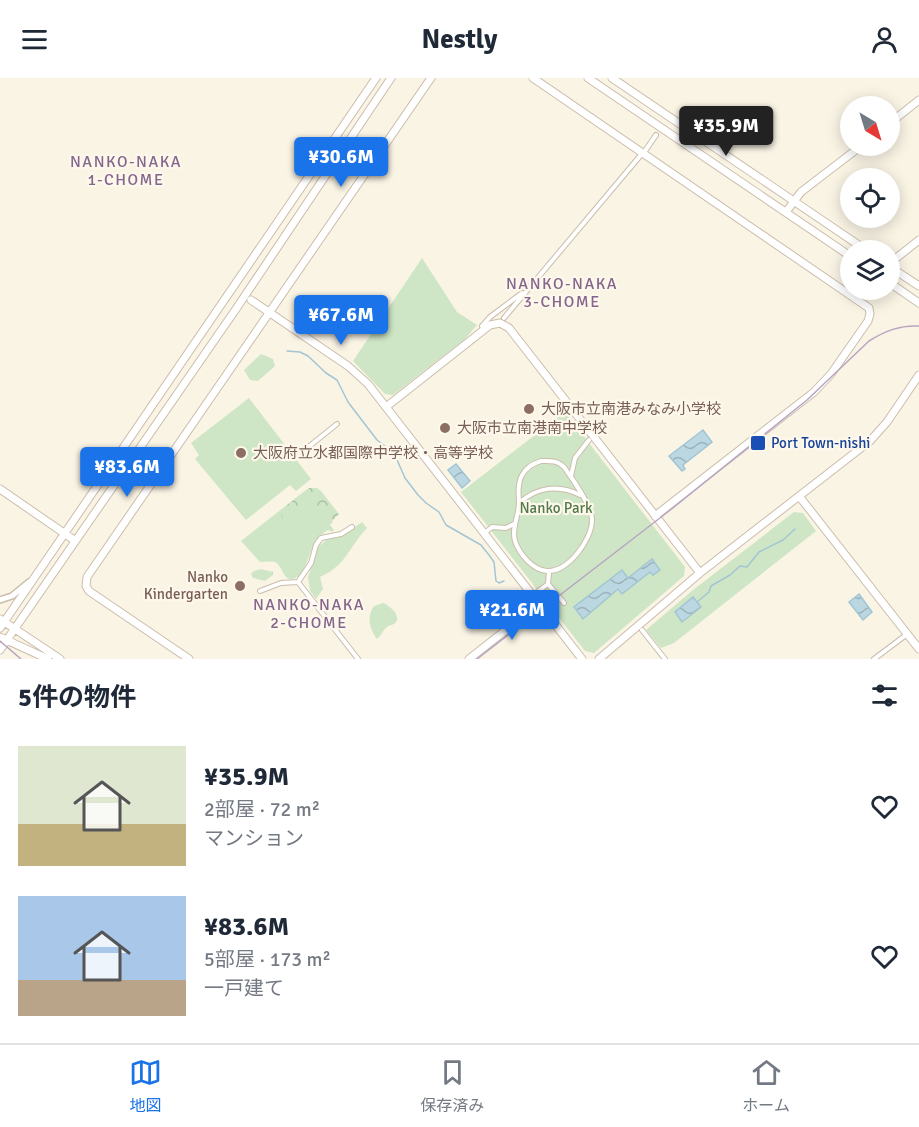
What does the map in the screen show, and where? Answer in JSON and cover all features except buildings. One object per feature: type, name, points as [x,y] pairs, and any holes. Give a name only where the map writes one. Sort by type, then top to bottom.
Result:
[{"type":"street","points":[[0,628],[2,620],[376,78]]},
{"type":"street","points":[[0,650],[3,639],[15,628],[236,309],[391,78]]},
{"type":"street","points":[[189,659],[89,591],[87,578],[431,78]]},
{"type":"street","points":[[533,78],[869,308],[868,321],[831,374],[814,392],[655,516]]},
{"type":"street","points":[[588,78],[840,249]]},
{"type":"street","points":[[612,78],[851,240]]},
{"type":"street","points":[[900,115],[919,100]]},
{"type":"street","points":[[645,151],[656,135]]},
{"type":"street","points":[[504,318],[640,156]]},
{"type":"street","points":[[786,212],[801,192],[848,156]]},
{"type":"street","points":[[900,256],[919,240]]},
{"type":"street","points":[[900,272],[919,286]]},
{"type":"street","points":[[900,290],[919,303]]},
{"type":"street","points":[[482,326],[490,317],[525,291]]},
{"type":"street","points":[[251,300],[348,366],[368,384],[582,659]]},
{"type":"street","points":[[386,407],[490,325],[500,323],[508,328],[700,573]]},
{"type":"street","points":[[599,659],[700,573],[870,441],[887,422],[919,375]]},
{"type":"street","points":[[307,448],[337,424]]},
{"type":"street","points":[[571,477],[575,458],[589,440]]},
{"type":"street","points":[[506,528],[514,536],[521,554],[540,570],[549,572],[580,552],[588,540],[592,519],[571,477],[560,463],[541,461],[531,464],[524,471],[519,480],[519,503],[514,536]]},
{"type":"street","points":[[519,503],[528,495],[547,489],[561,488],[581,495]]},
{"type":"street","points":[[0,489],[74,540]]},
{"type":"street","points":[[799,496],[919,650]]},
{"type":"street","points":[[488,531],[492,527],[506,528],[515,523]]},
{"type":"street","points":[[298,582],[311,563],[316,545],[321,538],[341,534],[352,527]]},
{"type":"street","points":[[549,572],[548,584],[564,603]]},
{"type":"street","points":[[0,600],[12,596],[32,579]]},
{"type":"street","points":[[260,591],[281,583],[298,582]]},
{"type":"street","points":[[298,582],[358,659]]},
{"type":"street","points":[[536,593],[548,584]]},
{"type":"street","points":[[469,659],[539,604]]},
{"type":"street","points":[[2,620],[60,659]]},
{"type":"street","points":[[642,630],[665,659]]},
{"type":"street","points":[[874,659],[907,634]]},
{"type":"street","points":[[3,639],[48,659]]},
{"type":"green space","points":[[422,258],[457,312],[477,325],[465,339],[393,395],[385,394],[353,361]]},
{"type":"green space","points":[[261,354],[273,359],[275,366],[258,381],[250,380],[244,370]]},
{"type":"green space","name":"大阪府立水都国際中学校・高等学校","points":[[249,398],[311,479],[296,491],[290,485],[246,520],[195,459],[199,455],[191,443]]},
{"type":"green space","name":"Nanko Park","points":[[565,412],[685,567],[684,576],[594,653],[585,651],[461,492]]},
{"type":"green space","points":[[309,488],[317,488],[321,491],[339,514],[332,521],[326,519],[317,508],[313,508],[303,511],[292,520],[283,519],[280,514],[282,509]]},
{"type":"green space","points":[[306,490],[333,522],[330,525],[334,530],[332,532],[328,530],[318,538],[300,575],[291,579],[286,577],[275,562],[260,562],[241,541]]},
{"type":"green space","points":[[794,512],[803,513],[816,531],[674,643],[661,648],[646,630],[693,590]]},
{"type":"green space","points":[[362,522],[367,528],[346,556],[336,567],[320,577],[323,589],[316,599],[310,591],[308,577],[318,547],[326,540],[340,537]]},
{"type":"green space","points":[[261,569],[273,572],[273,575],[265,581],[253,578],[251,574]]},
{"type":"green space","points":[[383,603],[394,611],[397,619],[377,639],[372,631],[370,614],[374,606]]},
{"type":"water","points":[[703,430],[712,442],[683,465],[685,469],[682,471],[669,456]]},
{"type":"water","points":[[456,464],[470,481],[462,488],[448,470]]},
{"type":"water","points":[[652,559],[660,570],[653,575],[650,572],[622,594],[618,589],[583,619],[574,607],[622,570],[628,578]]},
{"type":"water","points":[[859,594],[872,612],[863,620],[849,602]]},
{"type":"water","points":[[693,597],[701,607],[682,622],[675,612]]},
{"type":"waterway","points":[[287,351],[300,352],[308,356],[337,380],[348,402],[377,440],[394,453],[405,478],[418,495],[439,512],[446,525],[481,545],[494,562],[496,581],[499,583],[504,581]]},
{"type":"waterway","points":[[697,602],[709,592],[711,586],[740,566],[747,567],[759,552],[783,540],[795,529]]},
{"type":"tram line","points":[[477,659],[669,511],[807,400],[869,341],[893,329],[919,326]]},
{"type":"tram line","points":[[0,641],[21,659]]},
{"type":"place","name":"大阪市立南港みなみ小学校","points":[[529,409]]},
{"type":"place","name":"大阪市立南港南中学校","points":[[445,428]]},
{"type":"place","name":"Port Town-nishi","points":[[758,443]]},
{"type":"place","name":"大阪府立水都国際中学校・高等学校","points":[[241,453]]},
{"type":"place","name":"Nanko Kindergarten","points":[[240,586]]},
{"type":"district","name":"NANKO-NAKA 1-CHOME","points":[[126,171]]},
{"type":"district","name":"NANKO-NAKA 3-CHOME","points":[[562,293]]},
{"type":"district","name":"NANKO-NAKA 2-CHOME","points":[[309,614]]}]
